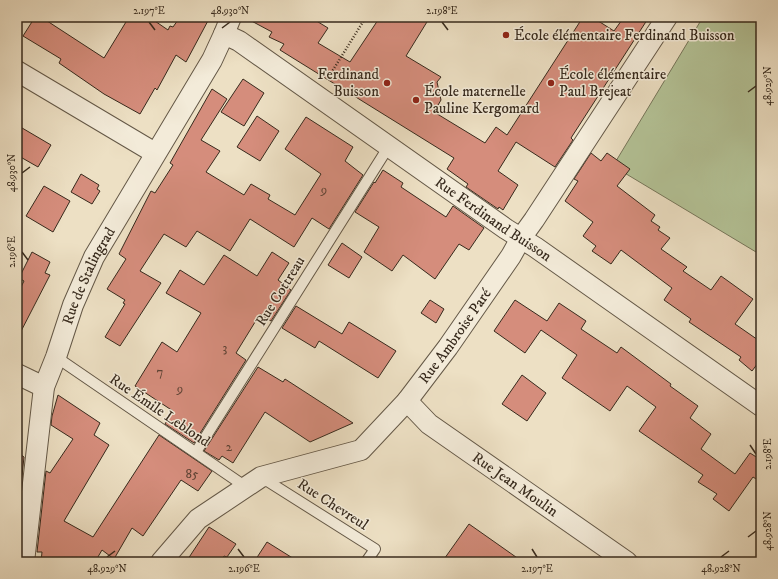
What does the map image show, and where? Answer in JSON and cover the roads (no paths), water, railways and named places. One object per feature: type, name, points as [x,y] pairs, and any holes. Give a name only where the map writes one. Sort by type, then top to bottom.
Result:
[{"type":"street","name":"Rue Ambroise Paré","points":[[161,562],[198,519],[254,482],[361,450],[407,400],[448,347],[538,214],[667,17]]},
{"type":"street","name":"Rue Ferdinand Buisson","points":[[228,26],[239,41],[761,406]]},
{"type":"street","name":"Rue de Stalingrad","points":[[24,562],[44,387],[56,357],[73,305],[94,257],[212,60],[228,26]]},
{"type":"street","points":[[17,71],[155,153]]},
{"type":"street","points":[[17,374],[44,387]]},
{"type":"street","name":"Rue Jean Moulin","points":[[407,400],[429,424],[627,562]]},
{"type":"lane","name":"Rue Cottreau","points":[[196,452],[389,146]]},
{"type":"lane","name":"Rue Émile Leblond","points":[[56,357],[196,452],[254,482]]},
{"type":"lane","name":"Rue Chevreul","points":[[254,482],[375,549],[366,562]]},
{"type":"place","name":"École élémentaire Ferdinand Buisson","points":[[506,35]]},
{"type":"place","name":"Ferdinand Buisson","points":[[387,83]]},
{"type":"place","name":"École élémentaire Paul Brejeat","points":[[551,83]]},
{"type":"place","name":"École maternelle Pauline Kergomard","points":[[416,100]]}]
